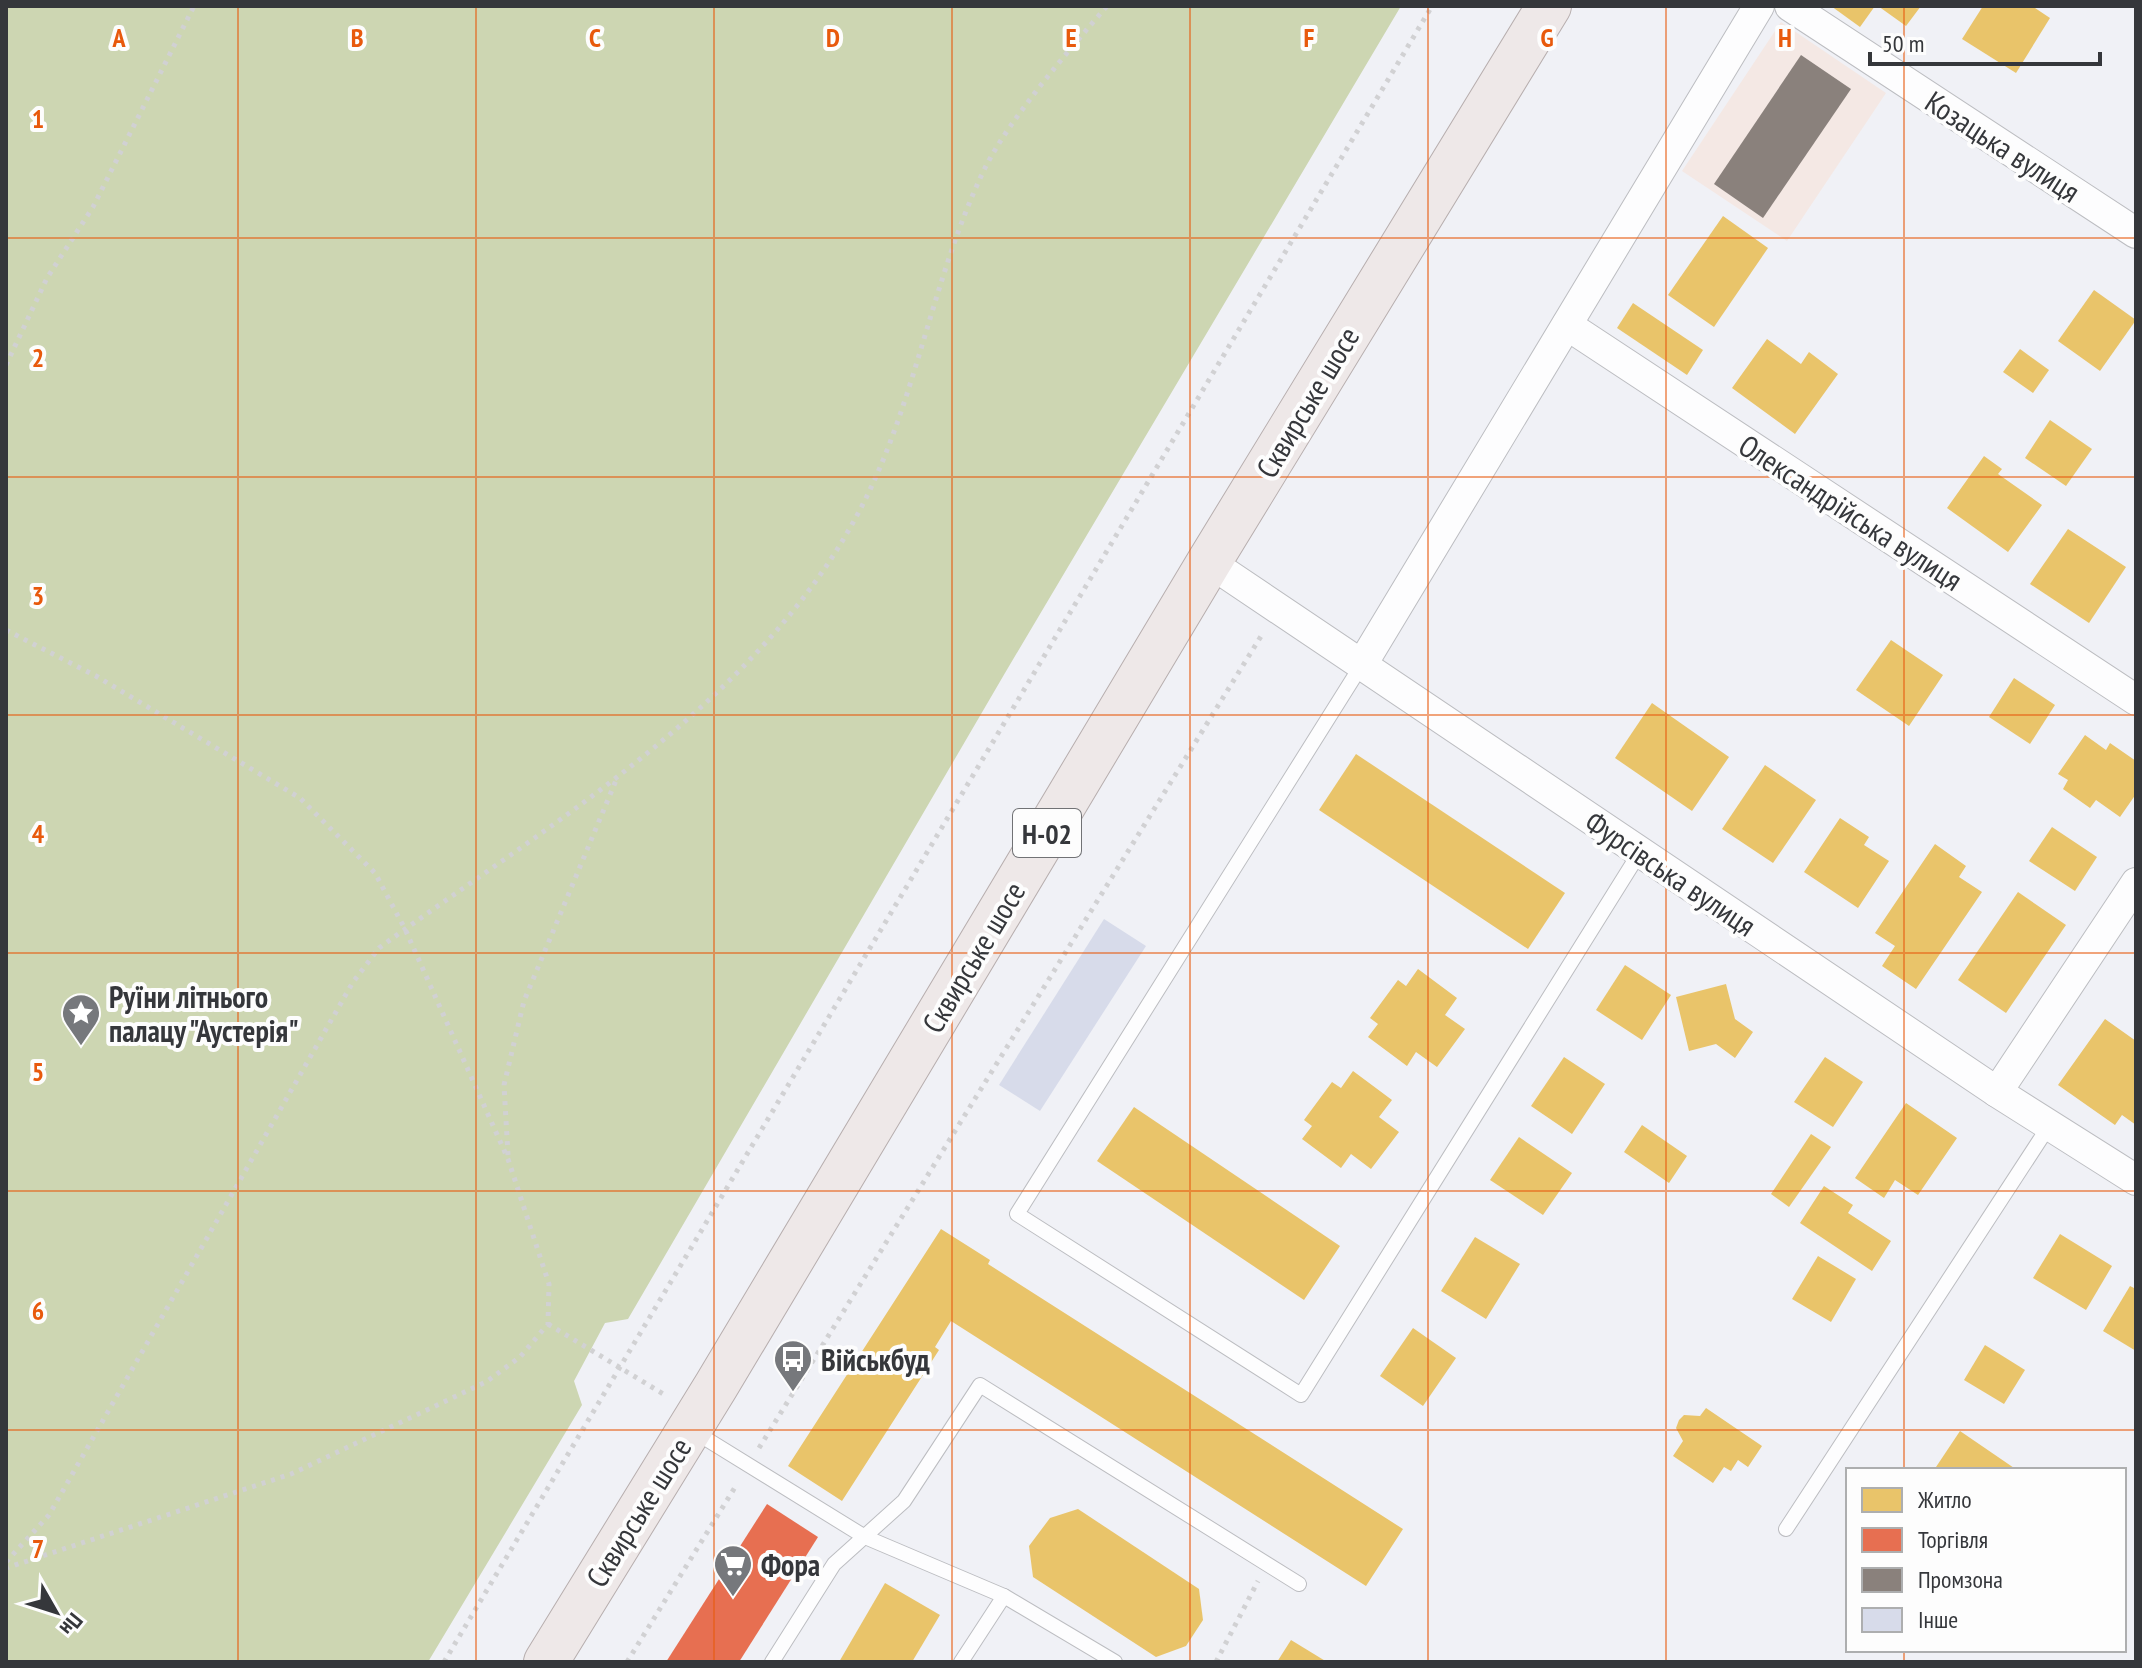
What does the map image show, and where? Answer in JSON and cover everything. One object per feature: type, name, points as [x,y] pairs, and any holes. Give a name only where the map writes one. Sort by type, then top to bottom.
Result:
[{"type":"main road","name":"Сквирське шосе","points":[[555,1659],[677,1412],[1209,562],[1549,6]]},
{"type":"street","points":[[1361,666],[1759,6]]},
{"type":"street","name":"Козацька вулиця","points":[[1790,6],[2136,233]]},
{"type":"street","name":"Олександрійська вулиця","points":[[1567,325],[2136,700]]},
{"type":"street","name":"Фурсівська вулиця","points":[[1209,562],[1997,1092],[2136,1180]]},
{"type":"street","points":[[1997,1092],[2136,883]]},
{"type":"lane","points":[[1361,666],[1017,1214],[1301,1395],[1640,852]]},
{"type":"lane","points":[[1786,1529],[2049,1126]]},
{"type":"lane","points":[[772,1662],[834,1564],[904,1501],[980,1385],[1299,1584]]},
{"type":"lane","points":[[677,1412],[749,1465],[865,1537],[1004,1596],[1115,1662]]},
{"type":"lane","points":[[961,1662],[1004,1596]]},
{"type":"path","points":[[6,365],[47,278],[93,207],[194,6]]},
{"type":"path","points":[[6,1562],[49,1515],[353,982],[379,948],[617,777],[682,722],[783,623],[854,522],[900,423],[945,271],[987,164],[1075,43],[1107,6]]},
{"type":"path","points":[[444,1662],[928,846],[1432,6]]},
{"type":"path","points":[[627,1662],[1278,609]]},
{"type":"path","points":[[6,630],[96,676],[300,798],[375,873],[405,929],[508,1159],[549,1284],[548,1324],[520,1357],[486,1382],[291,1474],[6,1568]]},
{"type":"path","points":[[508,1159],[504,1085],[524,1001],[617,777]]},
{"type":"path","points":[[548,1324],[620,1369],[677,1412]]},
{"type":"path","points":[[1216,1662],[1267,1564]]},
{"type":"shaded area","points":[[1781,22],[1886,93],[1787,241],[1682,171]]},
{"type":"green space","points":[[6,6],[1401,6],[1005,673],[628,1319],[605,1323],[574,1381],[582,1405],[428,1662],[6,1662]]},
{"type":"building: Житло","points":[[1831,6],[1875,6],[1860,27]]},
{"type":"building: Житло","points":[[1878,6],[1921,6],[1906,26]]},
{"type":"building: Житло","points":[[1983,6],[2032,6],[2050,18],[2016,73],[1962,39]]},
{"type":"building: Житло","points":[[1723,216],[1768,248],[1714,327],[1668,295]]},
{"type":"building: Житло","points":[[2094,290],[2136,320],[2100,371],[2058,341]]},
{"type":"building: Житло","points":[[1633,303],[1703,350],[1687,375],[1617,328]]},
{"type":"building: Житло","points":[[1767,339],[1801,364],[1809,352],[1838,374],[1795,434],[1732,388]]},
{"type":"building: Житло","points":[[2020,349],[2049,370],[2033,393],[2003,372]]},
{"type":"building: Житло","points":[[2050,420],[2092,449],[2066,486],[2025,458]]},
{"type":"building: Житло","points":[[1984,456],[2002,469],[1998,474],[2042,505],[2008,552],[1947,508]]},
{"type":"building: Житло","points":[[2068,529],[2126,567],[2089,623],[2030,584]]},
{"type":"building: Житло","points":[[1891,640],[1943,675],[1909,726],[1856,690]]},
{"type":"building: Житло","points":[[2014,678],[2055,705],[2030,744],[1989,717]]},
{"type":"building: Житло","points":[[1652,703],[1729,757],[1692,811],[1615,758]]},
{"type":"building: Житло","points":[[2085,735],[2106,750],[2110,743],[2136,761],[2136,794],[2120,817],[2096,800],[2090,808],[2063,789],[2068,780],[2058,774]]},
{"type":"building: Житло","points":[[1356,754],[1565,893],[1528,949],[1319,810]]},
{"type":"building: Житло","points":[[1765,765],[1816,800],[1773,863],[1722,829]]},
{"type":"building: Житло","points":[[1840,818],[1869,837],[1864,845],[1889,861],[1858,908],[1804,872]]},
{"type":"building: Житло","points":[[2052,827],[2097,857],[2075,891],[2029,861]]},
{"type":"building: Житло","points":[[1935,844],[1966,866],[1959,877],[1982,892],[1916,989],[1882,966],[1895,946],[1875,933]]},
{"type":"building: Житло","points":[[2018,892],[2066,925],[2006,1013],[1958,980]]},
{"type":"building: Житло","points":[[1625,965],[1671,995],[1642,1040],[1596,1010]]},
{"type":"building: Житло","points":[[1418,969],[1457,998],[1445,1015],[1465,1029],[1437,1067],[1416,1052],[1407,1066],[1368,1037],[1378,1024],[1370,1018],[1398,980],[1406,986]]},
{"type":"building: Житло","points":[[1726,984],[1735,1019],[1753,1032],[1735,1058],[1716,1044],[1689,1051],[1676,997]]},
{"type":"building: Житло","points":[[2105,1019],[2136,1041],[2136,1125],[2122,1115],[2115,1125],[2058,1085]]},
{"type":"building: Житло","points":[[1564,1057],[1605,1084],[1572,1134],[1531,1106]]},
{"type":"building: Житло","points":[[1825,1057],[1863,1082],[1833,1127],[1794,1102]]},
{"type":"building: Житло","points":[[1353,1071],[1392,1100],[1379,1117],[1399,1132],[1371,1169],[1351,1154],[1341,1168],[1302,1139],[1312,1126],[1304,1120],[1332,1082],[1341,1088]]},
{"type":"building: Житло","points":[[1906,1103],[1957,1138],[1918,1195],[1895,1180],[1884,1198],[1855,1178]]},
{"type":"building: Житло","points":[[1134,1107],[1340,1246],[1304,1300],[1097,1161]]},
{"type":"building: Житло","points":[[1642,1125],[1687,1156],[1669,1183],[1624,1152]]},
{"type":"building: Житло","points":[[1811,1134],[1831,1147],[1789,1207],[1771,1194]]},
{"type":"building: Житло","points":[[1519,1137],[1572,1173],[1543,1215],[1490,1180]]},
{"type":"building: Житло","points":[[1824,1186],[1853,1205],[1848,1213],[1891,1241],[1872,1271],[1800,1223]]},
{"type":"building: Житло","points":[[941,1229],[990,1260],[988,1264],[1403,1529],[1366,1586],[951,1321],[935,1347],[939,1350],[842,1501],[788,1466]]},
{"type":"building: Житло","points":[[2060,1234],[2112,1266],[2086,1310],[2033,1278]]},
{"type":"building: Житло","points":[[1475,1237],[1520,1264],[1486,1319],[1441,1291]]},
{"type":"building: Житло","points":[[1818,1256],[1856,1279],[1831,1322],[1792,1299]]},
{"type":"building: Житло","points":[[2130,1286],[2136,1289],[2136,1351],[2103,1331]]},
{"type":"building: Житло","points":[[1413,1328],[1456,1358],[1423,1406],[1380,1376]]},
{"type":"building: Житло","points":[[1985,1345],[2025,1370],[2004,1404],[1964,1380]]},
{"type":"building: Житло","points":[[1706,1408],[1762,1446],[1748,1467],[1738,1460],[1731,1471],[1724,1467],[1713,1483],[1673,1456],[1683,1441],[1676,1428],[1679,1420],[1684,1415],[1700,1416]]},
{"type":"building: Житло","points":[[1960,1431],[2014,1468],[1935,1468]]},
{"type":"building: Житло","points":[[1078,1509],[1199,1589],[1203,1620],[1186,1646],[1156,1657],[1033,1577],[1029,1546],[1050,1518]]},
{"type":"building: Житло","points":[[885,1583],[940,1615],[912,1662],[839,1662]]},
{"type":"building: Житло","points":[[1291,1640],[1327,1662],[1277,1662]]},
{"type":"building: Торгівля","points":[[767,1504],[818,1537],[739,1662],[666,1662]]},
{"type":"building: Промзона","points":[[1801,55],[1851,89],[1763,218],[1714,184]]},
{"type":"building: Інше","points":[[1104,919],[1146,946],[1040,1111],[999,1085]]},
{"type":"place","name":"Руїни літнього палацу \"Аустерія\"","points":[[81,1047]]},
{"type":"place","name":"Військбуд","points":[[793,1393]]},
{"type":"place","name":"Фора","points":[[733,1598]]}]
